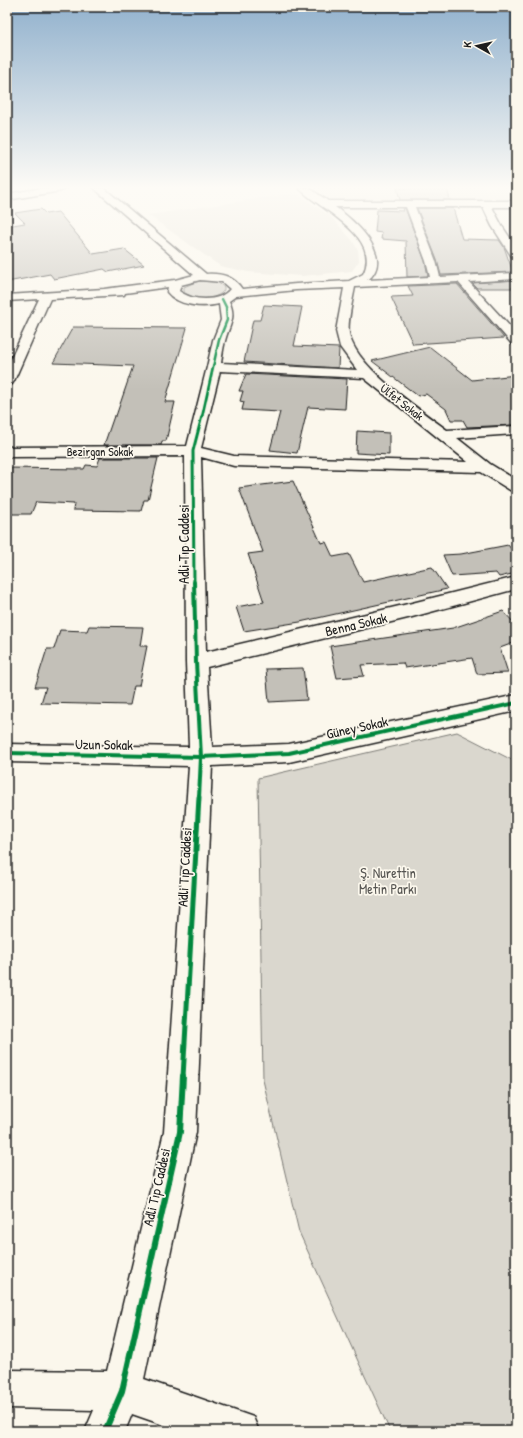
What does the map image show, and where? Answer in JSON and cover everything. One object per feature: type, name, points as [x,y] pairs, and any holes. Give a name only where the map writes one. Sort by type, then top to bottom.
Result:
[{"type":"street","points":[[168,255],[183,270],[180,282],[173,288],[173,292],[177,296]]},
{"type":"street","points":[[178,255],[203,276]]},
{"type":"street","points":[[350,284],[367,276],[373,262],[371,255]]},
{"type":"street","points":[[429,255],[436,281]]},
{"type":"street","points":[[7,298],[104,292],[180,282],[203,276],[223,278],[230,281],[235,285],[236,289],[234,293]]},
{"type":"street","points":[[104,292],[177,296],[192,301],[213,301],[222,299],[234,293],[296,287],[516,276]]},
{"type":"street","points":[[461,279],[516,340]]},
{"type":"street","points":[[230,281],[296,287]]},
{"type":"street","name":"Ülfet Sokak","points":[[350,284],[342,331],[346,347],[367,374],[484,466],[516,487]]},
{"type":"street","points":[[7,381],[46,296]]},
{"type":"street","name":"Adli Tıp Caddesi","points":[[105,1431],[122,1391],[180,1132],[201,757],[196,662],[193,451],[214,367],[219,340],[227,320],[226,307],[222,299]]},
{"type":"street","points":[[192,301],[206,314]]},
{"type":"street","points":[[212,327],[219,340]]},
{"type":"street","points":[[214,367],[367,374]]},
{"type":"street","points":[[444,435],[516,430]]},
{"type":"street","name":"Bezirgan Sokak","points":[[7,452],[193,451],[234,461],[484,466]]},
{"type":"street","name":"Benna Sokak","points":[[196,662],[412,610],[516,583]]},
{"type":"street","name":"Güney Sokak","points":[[201,757],[289,753],[516,703]]},
{"type":"street","name":"Uzun Sokak","points":[[7,754],[201,757]]},
{"type":"street","points":[[7,1389],[122,1391],[239,1431]]},
{"type":"shaded area","points":[[205,255],[358,255],[359,261],[352,271],[302,276],[248,272],[220,266]]},
{"type":"green space","points":[[198,281],[217,282],[224,287],[224,290],[221,294],[211,298],[193,297],[184,292],[184,287]]},
{"type":"green space","name":"Ş. Nurettin Metin Parkı","points":[[457,732],[516,762],[516,1431],[390,1431],[299,1232],[263,1080],[258,778]]},
{"type":"building","points":[[7,255],[132,255],[144,265],[108,272],[104,269],[54,279],[50,274],[7,282]]},
{"type":"building","points":[[406,255],[423,255],[428,276],[407,277]]},
{"type":"building","points":[[435,255],[507,255],[513,272],[441,275]]},
{"type":"building","points":[[516,280],[516,288],[477,288],[472,283]]},
{"type":"building","points":[[457,284],[504,338],[413,344],[391,297],[413,296],[408,286]]},
{"type":"building","points":[[264,305],[302,307],[294,346],[339,348],[338,368],[244,362],[253,320],[260,320]]},
{"type":"building","points":[[73,327],[187,328],[165,402],[175,402],[166,441],[162,441],[161,445],[104,445],[114,416],[116,416],[133,366],[53,363]]},
{"type":"building","points":[[430,347],[472,380],[516,375],[516,425],[467,427],[463,420],[451,420],[446,409],[426,394],[418,396],[372,361]]},
{"type":"building","points":[[246,374],[347,379],[345,409],[308,407],[297,453],[270,450],[280,412],[242,410],[244,402],[240,401],[243,391],[239,391]]},
{"type":"building","points":[[357,431],[389,433],[389,455],[356,453]]},
{"type":"building","points":[[100,458],[158,458],[148,500],[144,500],[141,511],[73,510],[74,504],[36,502],[31,514],[7,514],[7,468],[84,469],[86,465],[97,466]]},
{"type":"building","points":[[293,481],[321,543],[326,542],[333,557],[349,554],[363,582],[432,567],[447,589],[300,622],[244,631],[236,607],[264,602],[248,554],[263,552],[239,488]]},
{"type":"building","points":[[508,545],[516,555],[516,573],[499,577],[496,573],[452,576],[443,555],[461,554]]},
{"type":"building","points":[[503,611],[516,625],[516,642],[500,648],[508,673],[477,674],[472,658],[405,668],[403,663],[361,665],[364,676],[337,678],[330,646],[453,628]]},
{"type":"building","points":[[89,626],[143,627],[140,646],[147,646],[139,686],[134,686],[130,705],[41,703],[46,687],[35,687],[47,649],[54,649],[60,630],[87,631]]},
{"type":"building","points":[[303,668],[307,700],[269,702],[266,669]]},
{"type":"cycle path","points":[[105,1431],[122,1391],[180,1132],[201,757],[196,662],[193,451],[214,367],[219,340],[227,320],[226,307],[222,299]]},
{"type":"cycle path","points":[[7,753],[201,757],[289,753],[516,703]]}]
